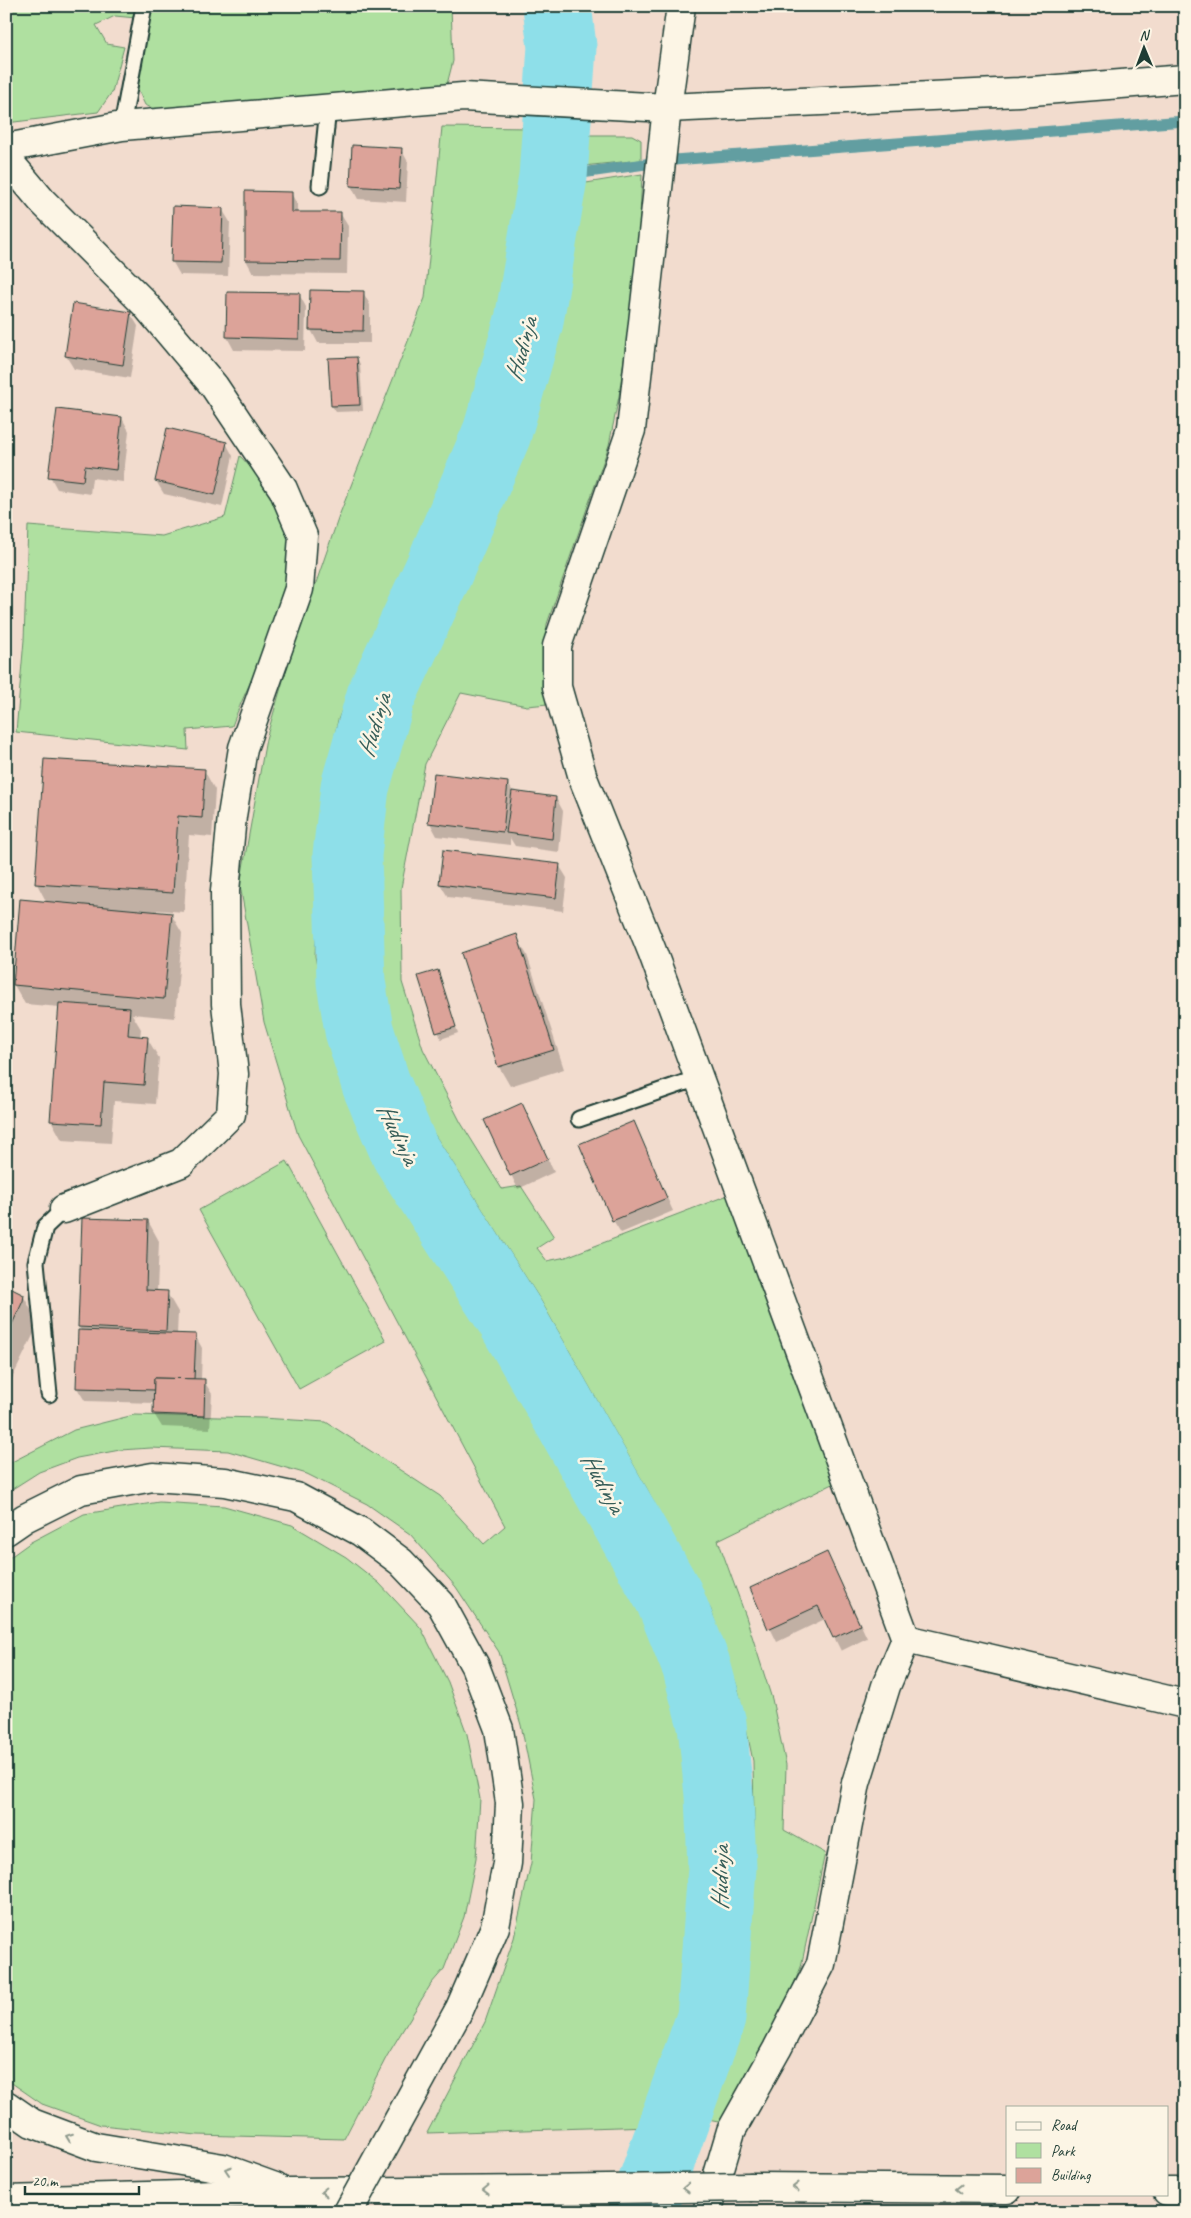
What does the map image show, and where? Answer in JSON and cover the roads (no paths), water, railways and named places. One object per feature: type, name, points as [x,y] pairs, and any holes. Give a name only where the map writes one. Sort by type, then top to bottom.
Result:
[{"type":"main road","points":[[681,6],[667,108],[631,430],[557,646],[557,688],[583,778],[652,951],[906,1639],[886,1686],[856,1783],[821,1964],[777,2049],[731,2131],[707,2212]]},
{"type":"main road","points":[[6,148],[122,126],[463,97],[667,108],[1019,92],[1185,79]]},
{"type":"main road","points":[[6,158],[42,201],[144,303],[214,386],[283,489],[303,536],[299,589],[243,748],[232,816],[225,891],[226,1004],[234,1074],[231,1114],[181,1163],[64,1209]]},
{"type":"main road","points":[[6,1531],[25,1518],[81,1490],[153,1477],[225,1482],[296,1498],[361,1532],[408,1569],[441,1604],[476,1666],[499,1729],[510,1803],[507,1863],[495,1927],[460,2008],[348,2212]]},
{"type":"main road","points":[[906,1639],[1185,1704]]},
{"type":"main road","points":[[6,2105],[32,2123],[96,2147],[223,2168],[290,2192]]},
{"type":"main road","points":[[6,2200],[290,2192],[752,2187],[1006,2190]]},
{"type":"main road","points":[[1168,2191],[1185,2191]]},
{"type":"lane","points":[[122,126],[144,6]]},
{"type":"lane","points":[[320,186],[328,108]]},
{"type":"lane","points":[[579,1119],[698,1078]]},
{"type":"lane","points":[[49,1394],[36,1262],[45,1227],[64,1209]]},
{"type":"waterway","name":"Hudinja","points":[[557,6],[562,47],[553,177],[529,321],[497,433],[439,570],[381,696],[355,787],[347,855],[351,982],[359,1030],[376,1084],[405,1152],[511,1318],[669,1597],[696,1665],[712,1724],[719,1795],[722,1868],[711,2018],[642,2212]]},
{"type":"waterway","points":[[553,177],[674,160],[1185,121]]}]
